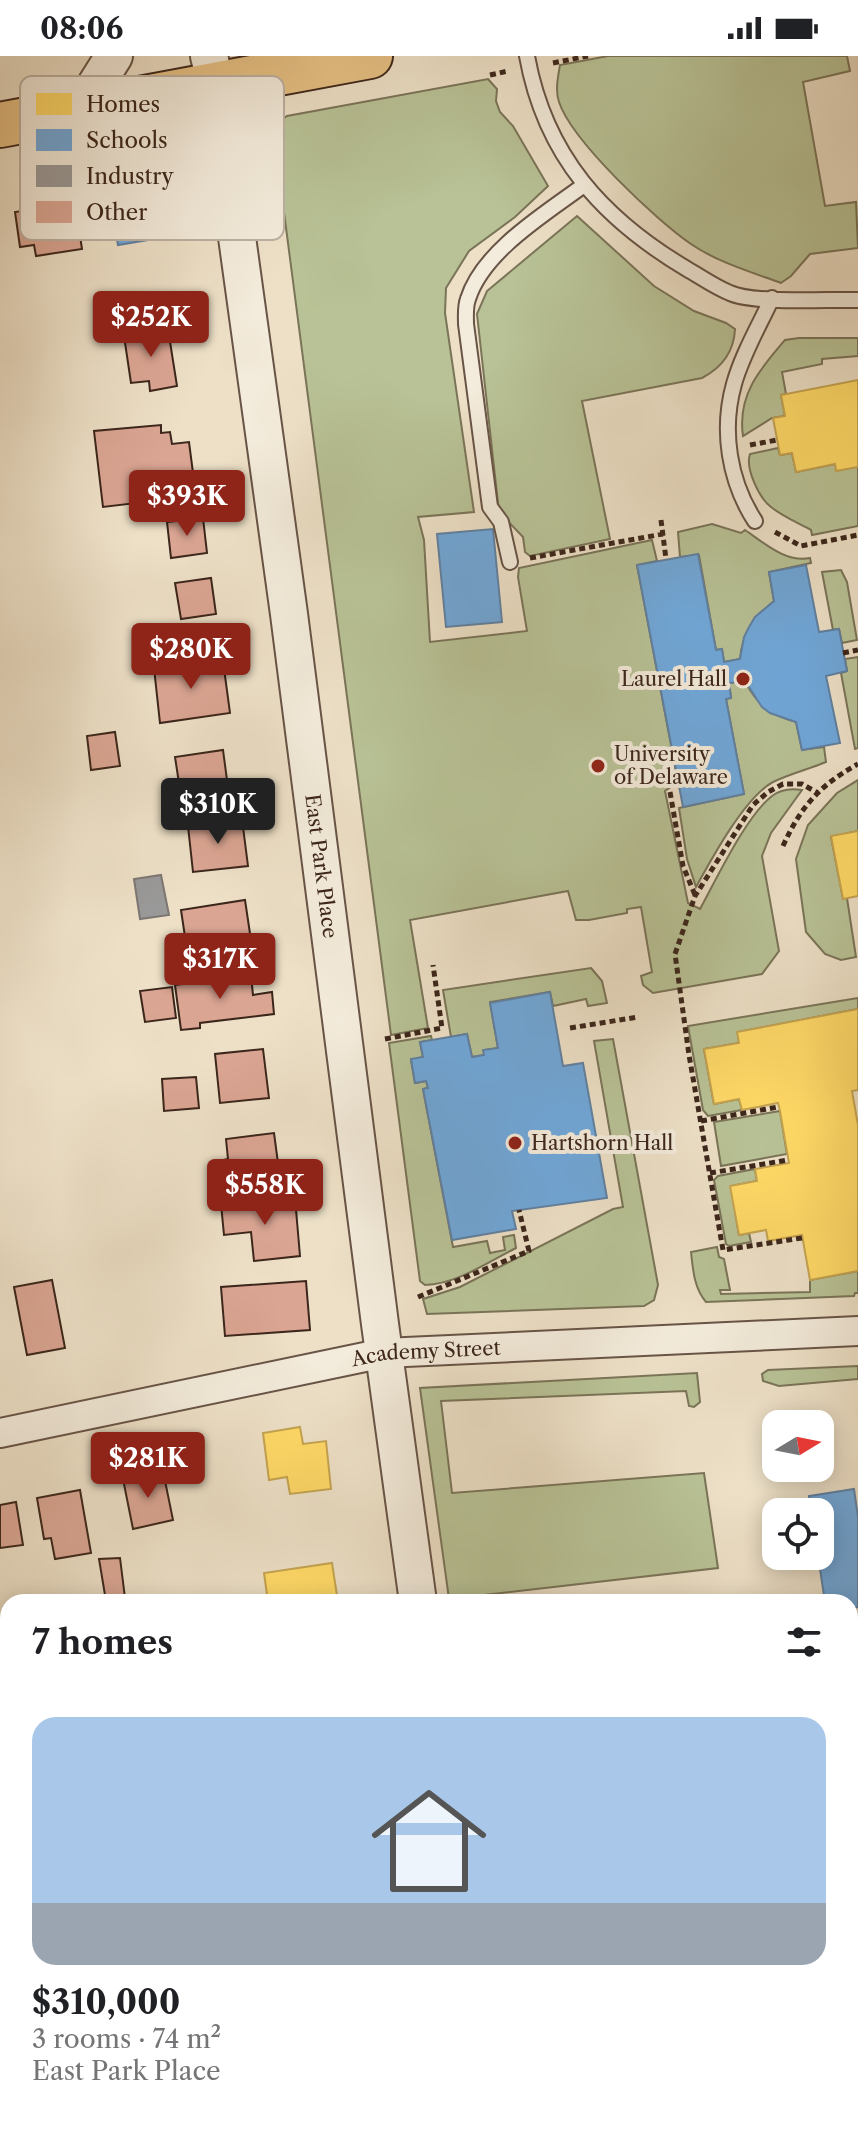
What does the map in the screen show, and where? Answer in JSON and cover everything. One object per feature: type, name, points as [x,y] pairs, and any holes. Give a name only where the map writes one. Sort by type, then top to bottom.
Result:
[{"type":"main road","points":[[193,76],[213,70],[370,56]]},
{"type":"main road","points":[[0,125],[20,121]]},
{"type":"street","points":[[101,76],[114,56]]},
{"type":"street","name":"East Park Place","points":[[237,240],[289,614],[417,1594]]},
{"type":"street","name":"Academy Street","points":[[0,1433],[384,1353],[858,1331]]},
{"type":"lane","points":[[527,56],[541,107],[572,168],[608,212],[647,245],[731,294],[858,300]]},
{"type":"lane","points":[[510,562],[501,522],[490,507],[466,324],[467,301],[479,273],[496,255],[584,185]]},
{"type":"lane","points":[[755,521],[741,499],[725,435],[734,383],[772,298]]},
{"type":"path","points":[[661,520],[666,559]]},
{"type":"path","points":[[755,521],[801,546],[858,535]]},
{"type":"path","points":[[510,562],[663,534]]},
{"type":"path","points":[[843,653],[858,650]]},
{"type":"path","points":[[783,846],[793,824],[816,792],[834,777],[858,764]]},
{"type":"path","points":[[802,1238],[723,1250],[675,954],[695,896],[742,821],[768,792],[783,784],[802,784],[816,792]]},
{"type":"path","points":[[670,792],[683,866],[695,896]]},
{"type":"path","points":[[385,1039],[442,1028],[433,965]]},
{"type":"path","points":[[570,1028],[638,1017]]},
{"type":"path","points":[[701,1121],[778,1107]]},
{"type":"path","points":[[710,1173],[788,1160]]},
{"type":"path","points":[[418,1297],[529,1251],[519,1210]]},
{"type":"green space","points":[[608,56],[847,56],[850,71],[803,82],[825,206],[856,202],[858,248],[810,254],[781,283],[712,256],[676,233],[597,158],[559,102],[560,65]]},
{"type":"green space","points":[[488,79],[497,89],[496,101],[500,112],[513,126],[548,186],[515,217],[469,251],[446,288],[445,313],[474,512],[418,517],[424,540],[430,642],[527,631],[519,568],[652,540],[657,561],[637,565],[678,782],[665,791],[688,903],[700,909],[732,849],[762,805],[779,792],[802,790],[771,833],[762,856],[779,951],[762,974],[653,993],[643,985],[641,976],[652,972],[641,907],[627,909],[627,913],[576,920],[568,891],[410,920],[428,1028],[391,1035],[284,212],[284,118]]},
{"type":"green space","points":[[577,216],[654,286],[694,311],[726,323],[735,329],[734,337],[725,358],[702,378],[582,401],[610,539],[530,556],[525,552],[523,537],[499,512],[477,314],[487,291]]},
{"type":"green space","points":[[858,338],[858,356],[822,359],[822,364],[782,372],[786,394],[781,395],[785,416],[772,418],[743,436],[744,408],[752,384],[785,340]]},
{"type":"green space","points":[[778,448],[780,455],[792,453],[796,472],[835,464],[858,467],[858,526],[812,535],[811,530],[766,503],[751,475],[750,454]]},
{"type":"green space","points":[[712,524],[741,533],[745,530],[784,555],[810,558],[811,563],[769,572],[774,601],[750,627],[743,641],[740,659],[724,662],[722,649],[716,650],[699,555],[680,557],[678,532]]},
{"type":"green space","points":[[841,570],[847,582],[857,640],[842,643],[839,629],[833,630],[822,572]]},
{"type":"green space","points":[[858,657],[858,748],[855,749],[841,673],[847,671],[845,659]]},
{"type":"green space","points":[[745,681],[766,708],[796,722],[802,750],[824,747],[826,762],[779,779],[762,790],[730,829],[696,887],[687,859],[679,808],[744,794],[726,699],[731,698],[729,683]]},
{"type":"green space","points":[[858,780],[858,831],[831,837],[843,898],[847,898],[856,957],[841,960],[825,954],[806,932],[796,859],[808,825],[837,793]]},
{"type":"green space","points":[[591,968],[602,981],[607,1003],[588,1006],[586,999],[553,1006],[550,992],[490,1002],[498,1048],[484,1050],[484,1055],[472,1057],[467,1034],[451,1037],[443,990]]},
{"type":"green space","points":[[858,998],[858,1009],[738,1032],[739,1043],[704,1049],[714,1104],[739,1099],[742,1110],[708,1116],[703,1110],[688,1026]]},
{"type":"green space","points":[[431,1036],[432,1040],[420,1042],[423,1057],[411,1060],[415,1083],[426,1081],[428,1088],[423,1089],[453,1247],[487,1241],[490,1253],[505,1250],[503,1237],[514,1235],[516,1248],[460,1277],[425,1285],[420,1281],[389,1043]]},
{"type":"green space","points":[[613,1039],[658,1285],[654,1300],[644,1306],[427,1314],[423,1299],[460,1287],[613,1209],[623,1207],[594,1041]]},
{"type":"green space","points":[[780,1111],[787,1154],[721,1166],[714,1122]]},
{"type":"green space","points":[[755,1169],[757,1181],[731,1186],[739,1235],[749,1233],[751,1242],[729,1246],[726,1244],[714,1180],[718,1176]]},
{"type":"green space","points":[[717,1247],[719,1257],[724,1259],[730,1290],[720,1290],[721,1294],[810,1292],[810,1280],[858,1271],[858,1293],[854,1296],[706,1302],[693,1272],[691,1252]]},
{"type":"green space","points":[[858,1366],[858,1379],[779,1386],[763,1381],[762,1374],[768,1370]]},
{"type":"green space","points":[[697,1373],[700,1402],[694,1407],[689,1406],[686,1391],[441,1401],[452,1493],[704,1473],[718,1568],[492,1594],[448,1594],[420,1388]]},
{"type":"building: Homes","points":[[858,380],[858,467],[836,471],[835,464],[796,472],[792,453],[780,455],[773,418],[785,416],[781,395]]},
{"type":"building: Homes","points":[[858,831],[858,896],[843,899],[831,836]]},
{"type":"building: Homes","points":[[858,1009],[858,1090],[852,1091],[858,1125],[858,1271],[810,1280],[802,1235],[768,1241],[766,1230],[739,1235],[730,1186],[757,1181],[755,1169],[789,1163],[780,1111],[778,1103],[742,1110],[739,1099],[714,1104],[704,1049],[739,1043],[737,1032]]},
{"type":"building: Homes","points":[[300,1427],[303,1444],[326,1441],[331,1489],[290,1494],[287,1477],[269,1480],[263,1433]]},
{"type":"building: Homes","points":[[332,1563],[337,1594],[267,1594],[264,1573]]},
{"type":"building: Schools","points":[[117,240],[148,240],[118,245]]},
{"type":"building: Schools","points":[[493,529],[502,622],[446,627],[437,534]]},
{"type":"building: Schools","name":"Laurel Hall","points":[[698,554],[716,650],[722,649],[724,662],[740,659],[749,627],[755,617],[774,601],[769,572],[806,565],[819,632],[839,629],[847,671],[826,676],[840,743],[802,750],[796,722],[762,707],[745,681],[729,683],[731,698],[726,699],[744,794],[683,807],[637,565]]},
{"type":"building: Schools","name":"Hartshorn Hall","points":[[550,992],[563,1066],[583,1063],[607,1198],[512,1211],[516,1229],[452,1240],[423,1089],[428,1088],[426,1081],[415,1083],[411,1059],[423,1057],[420,1042],[467,1034],[472,1057],[484,1055],[483,1050],[498,1048],[490,1003]]},
{"type":"building: Schools","points":[[854,1489],[858,1517],[858,1594],[824,1594],[820,1570],[834,1570],[834,1498],[809,1498]]},
{"type":"building: Industry","points":[[161,875],[169,915],[140,919],[134,879]]},
{"type":"building: Other","points":[[20,211],[20,240],[81,240],[82,249],[36,256],[34,245],[20,247],[15,212]]},
{"type":"building: Other","points":[[168,329],[177,386],[150,391],[149,381],[131,383],[124,336]]},
{"type":"building: Other","points":[[161,425],[161,433],[170,432],[172,444],[189,442],[196,496],[103,507],[94,431]]},
{"type":"building: Other","points":[[203,518],[207,553],[171,558],[167,522]]},
{"type":"building: Other","points":[[211,578],[216,614],[181,619],[175,583]]},
{"type":"building: Other","points":[[223,661],[230,713],[160,723],[154,668]]},
{"type":"building: Other","points":[[115,732],[120,766],[91,770],[87,736]]},
{"type":"building: Other","points":[[223,750],[229,795],[182,803],[175,757]]},
{"type":"building: Other","points":[[242,819],[248,866],[193,872],[188,826]]},
{"type":"building: Other","points":[[245,900],[252,947],[188,957],[181,910]]},
{"type":"building: Other","points":[[251,975],[253,995],[272,992],[274,1014],[200,1023],[200,1028],[181,1030],[175,985]]},
{"type":"building: Other","points":[[172,987],[176,1018],[145,1022],[140,991]]},
{"type":"building: Other","points":[[263,1049],[269,1098],[220,1103],[215,1054]]},
{"type":"building: Other","points":[[196,1077],[199,1108],[164,1111],[162,1079]]},
{"type":"building: Other","points":[[274,1133],[280,1178],[221,1186],[218,1161],[228,1159],[226,1139]]},
{"type":"building: Other","points":[[295,1198],[300,1256],[254,1261],[251,1232],[224,1235],[221,1204]]},
{"type":"building: Other","points":[[52,1280],[65,1348],[27,1355],[14,1287]]},
{"type":"building: Other","points":[[306,1281],[310,1330],[225,1336],[221,1287]]},
{"type":"building: Other","points":[[163,1471],[173,1520],[133,1529],[123,1479]]},
{"type":"building: Other","points":[[80,1490],[91,1553],[55,1559],[51,1538],[44,1539],[37,1498]]},
{"type":"building: Other","points":[[16,1502],[23,1545],[0,1548],[0,1505]]},
{"type":"building: Other","points":[[120,1558],[124,1594],[105,1594],[99,1559]]},
{"type":"place","name":"Laurel Hall","points":[[743,679]]},
{"type":"place","name":"University of Delaware","points":[[598,766]]},
{"type":"place","name":"Hartshorn Hall","points":[[515,1143]]}]
